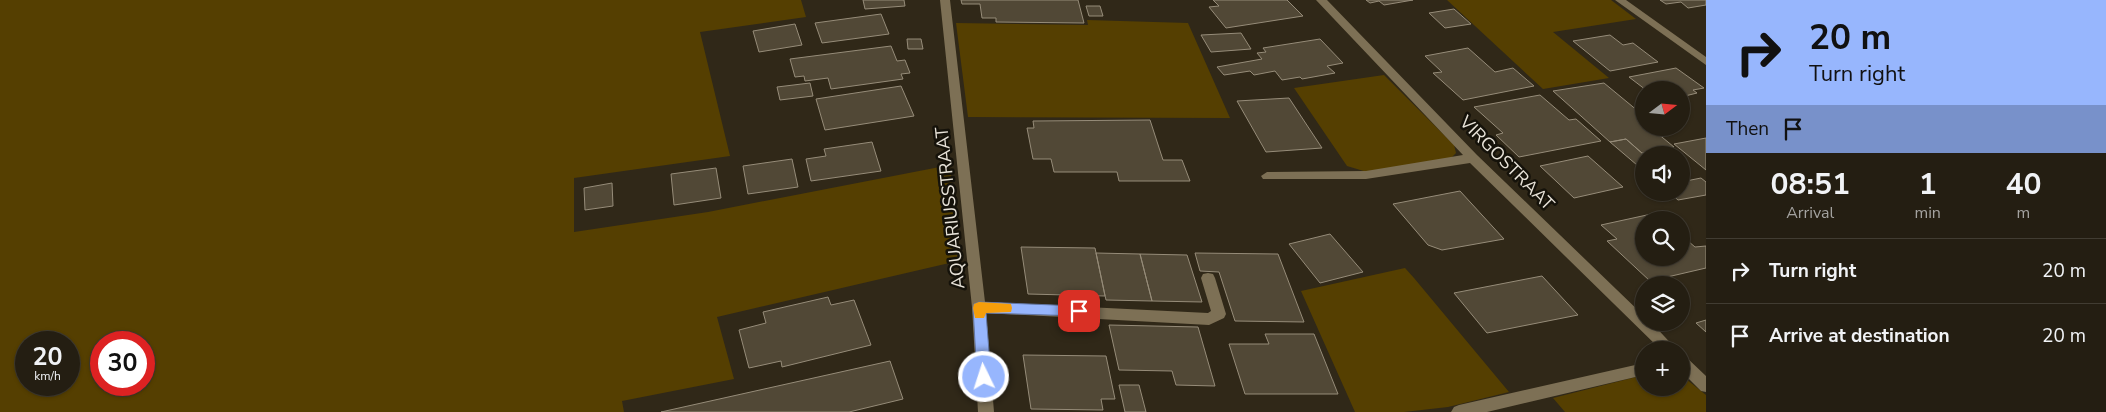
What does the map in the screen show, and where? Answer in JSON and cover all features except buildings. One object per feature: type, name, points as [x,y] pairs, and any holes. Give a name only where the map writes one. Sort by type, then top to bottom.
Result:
[{"type":"street","name":"AQUARIUSSTRAAT","points":[[945,0],[979,308],[986,412]]},
{"type":"street","name":"VIRGOSTRAAT","points":[[1321,0],[1473,158],[1661,341]]},
{"type":"street","points":[[1620,0],[1706,62]]},
{"type":"street","points":[[1267,176],[1366,176],[1473,158]]},
{"type":"street","points":[[979,308],[1041,309],[1209,319],[1219,314],[1208,278]]},
{"type":"street","points":[[1459,412],[1635,371]]},
{"type":"street","points":[[1690,371],[1706,386]]},
{"type":"shaded area","points":[[0,0],[801,0],[806,17],[700,32],[730,156],[574,178],[574,232],[708,212],[950,165],[958,261],[717,317],[734,379],[622,401],[624,412],[0,412]]},
{"type":"shaded area","points":[[1447,0],[1611,0],[1636,19],[1553,32],[1609,78],[1543,89]]},
{"type":"shaded area","points":[[1087,20],[1188,23],[1230,118],[968,117],[956,23],[1088,25]]},
{"type":"shaded area","points":[[1384,75],[1454,145],[1456,153],[1451,158],[1367,172],[1347,166],[1294,88]]},
{"type":"shaded area","points":[[1405,268],[1509,392],[1448,407],[1404,412],[1355,412],[1301,291]]},
{"type":"shaded area","points":[[1635,377],[1635,396],[1690,396],[1690,382],[1706,395],[1706,412],[1565,412],[1553,398]]},
{"type":"slow traffic","points":[[979,314],[979,308],[1006,308]]},
{"type":"route","points":[[984,377],[979,308],[1079,311]]}]
